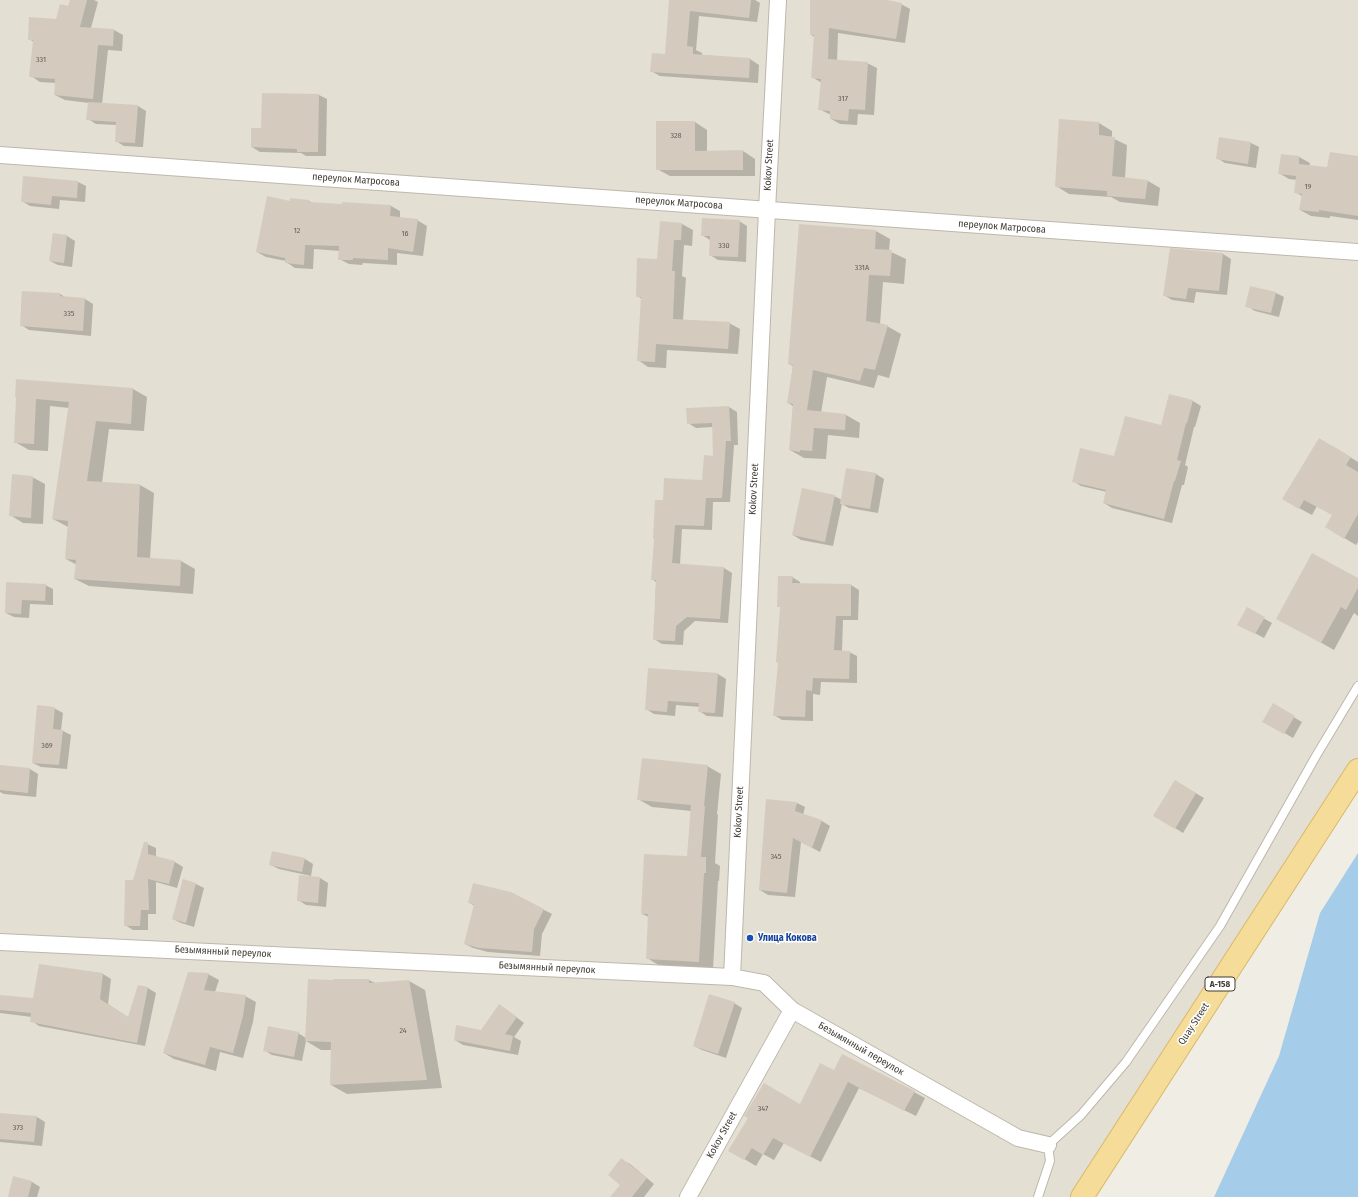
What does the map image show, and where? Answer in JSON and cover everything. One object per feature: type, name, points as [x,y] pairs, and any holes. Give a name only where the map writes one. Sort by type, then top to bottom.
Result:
[{"type":"main road","name":"Quay Street","points":[[1082,1197],[1358,770]]},
{"type":"street","name":"Kokov Street","points":[[732,977],[778,0]]},
{"type":"street","name":"переулок Матросова","points":[[0,155],[1358,252]]},
{"type":"street","name":"Безымянный переулок","points":[[0,942],[732,977],[764,983],[792,1010],[1018,1138],[1048,1145]]},
{"type":"street","name":"Kokov Street","points":[[688,1197],[792,1010]]},
{"type":"lane","points":[[1038,1197],[1050,1162],[1048,1145],[1081,1115],[1126,1062],[1220,926],[1316,756],[1358,686]]},
{"type":"shaded area","points":[[0,0],[1358,0],[1358,770],[1082,1197],[0,1197]]},
{"type":"water","points":[[1358,853],[1358,1197],[1214,1197],[1279,1056],[1320,913]]},
{"type":"building","points":[[70,0],[87,0],[80,27],[114,29],[113,46],[98,45],[93,99],[54,95],[55,79],[29,77],[33,40],[28,40],[29,17],[56,19],[60,4],[68,6]]},
{"type":"building","points":[[669,0],[751,0],[749,18],[690,11],[687,46],[693,47],[693,54],[750,58],[749,78],[650,72],[652,53],[665,54]]},
{"type":"building","points":[[810,0],[887,0],[902,3],[896,39],[829,28],[828,59],[868,62],[865,110],[849,109],[848,121],[830,119],[830,111],[818,110],[821,79],[811,78],[814,35],[810,35]]},
{"type":"building","points":[[262,93],[319,94],[318,152],[297,152],[297,149],[251,147],[251,128],[261,128]]},
{"type":"building","points":[[88,102],[138,105],[135,143],[115,142],[116,122],[86,120]]},
{"type":"building","points":[[1059,119],[1099,122],[1099,135],[1115,137],[1112,176],[1148,180],[1145,199],[1107,196],[1107,191],[1055,187]]},
{"type":"building","points":[[656,121],[695,121],[695,151],[743,150],[743,170],[656,170]]},
{"type":"building","points":[[1219,137],[1251,142],[1248,164],[1216,159]]},
{"type":"building","points":[[1330,152],[1358,156],[1358,216],[1319,210],[1319,212],[1299,210],[1302,194],[1294,193],[1296,176],[1278,174],[1281,154],[1299,156],[1299,164],[1327,167]]},
{"type":"building","points":[[23,176],[78,181],[77,198],[52,196],[51,205],[21,202]]},
{"type":"building","points":[[267,196],[290,201],[290,198],[309,200],[309,202],[342,204],[342,202],[391,205],[390,216],[418,219],[413,252],[388,248],[388,260],[353,258],[353,260],[338,260],[339,246],[305,245],[304,265],[285,263],[285,258],[256,252]]},
{"type":"building","points":[[702,218],[740,220],[738,257],[709,256],[710,236],[701,236]]},
{"type":"building","points":[[660,221],[682,223],[681,240],[674,240],[672,271],[675,271],[673,319],[730,322],[728,349],[656,344],[655,362],[637,361],[641,297],[636,297],[637,258],[657,259]]},
{"type":"building","points":[[799,224],[876,230],[875,249],[892,250],[890,276],[869,275],[866,321],[888,325],[875,370],[864,368],[860,381],[813,370],[807,410],[846,414],[845,430],[814,428],[812,451],[800,450],[800,452],[789,450],[793,404],[787,403],[793,365],[788,364]]},
{"type":"building","points":[[53,233],[67,235],[64,263],[49,261]]},
{"type":"building","points":[[1170,248],[1223,253],[1219,291],[1188,288],[1186,299],[1163,296]]},
{"type":"building","points":[[1250,286],[1276,292],[1271,313],[1245,307]]},
{"type":"building","points":[[22,291],[60,293],[60,296],[85,298],[83,331],[20,326]]},
{"type":"building","points":[[16,379],[133,388],[131,424],[96,421],[87,481],[140,484],[137,557],[181,560],[180,586],[74,579],[76,560],[65,559],[68,521],[52,519],[69,402],[36,399],[34,444],[14,443]]},
{"type":"building","points":[[1169,394],[1193,400],[1177,460],[1181,461],[1164,519],[1103,503],[1106,490],[1072,482],[1080,448],[1114,456],[1125,416],[1161,425]]},
{"type":"building","points":[[729,406],[731,441],[726,441],[722,498],[706,498],[704,526],[675,525],[672,563],[724,567],[720,619],[687,617],[676,626],[675,641],[653,640],[656,580],[651,580],[655,500],[663,500],[664,478],[702,480],[704,455],[713,456],[712,423],[687,424],[686,408]]},
{"type":"building","points":[[1319,438],[1351,457],[1346,465],[1358,472],[1358,514],[1344,539],[1325,527],[1332,515],[1304,500],[1299,509],[1282,499]]},
{"type":"building","points":[[846,468],[876,473],[870,509],[840,504]]},
{"type":"building","points":[[12,474],[33,476],[31,518],[9,516]]},
{"type":"building","points":[[802,488],[835,495],[825,542],[792,535]]},
{"type":"building","points":[[1312,553],[1358,578],[1358,588],[1346,610],[1341,607],[1321,643],[1276,619]]},
{"type":"building","points":[[778,576],[793,576],[792,583],[851,584],[851,616],[836,616],[834,650],[850,651],[849,679],[813,678],[812,691],[806,690],[805,717],[773,716],[778,663],[776,662],[780,607],[777,607]]},
{"type":"building","points":[[6,582],[46,584],[45,601],[22,600],[21,614],[5,613]]},
{"type":"building","points":[[1247,607],[1265,617],[1255,634],[1237,625]]},
{"type":"building","points":[[648,668],[718,673],[715,713],[698,712],[699,703],[668,701],[667,712],[645,710]]},
{"type":"building","points":[[1273,703],[1295,716],[1284,734],[1262,722]]},
{"type":"building","points":[[37,705],[55,707],[53,729],[63,730],[59,765],[32,763]]},
{"type":"building","points":[[642,758],[708,765],[701,857],[706,857],[706,873],[704,873],[699,962],[646,959],[648,914],[641,914],[644,854],[687,856],[691,805],[637,800]]},
{"type":"building","points":[[0,765],[30,768],[28,793],[0,790]]},
{"type":"building","points":[[1175,780],[1196,793],[1175,829],[1153,816]]},
{"type":"building","points":[[766,799],[797,802],[795,811],[822,820],[812,848],[793,838],[787,893],[759,890]]},
{"type":"building","points":[[144,842],[148,842],[148,854],[175,861],[169,884],[148,879],[149,910],[141,910],[140,926],[124,926],[125,880],[133,880]]},
{"type":"building","points":[[272,851],[305,858],[302,872],[269,865]]},
{"type":"building","points":[[299,875],[320,877],[318,903],[297,901]]},
{"type":"building","points":[[183,879],[196,883],[186,923],[172,919]]},
{"type":"building","points":[[473,883],[511,892],[544,909],[534,929],[532,952],[479,948],[464,944],[474,904],[468,903]]},
{"type":"building","points":[[39,964],[103,973],[100,999],[128,1017],[138,985],[148,987],[137,1043],[30,1022],[31,1013],[0,1010],[0,995],[33,998]]},
{"type":"building","points":[[188,972],[209,973],[204,990],[246,995],[243,1016],[233,1053],[210,1047],[205,1065],[163,1053]]},
{"type":"building","points":[[308,979],[369,979],[369,983],[409,980],[427,1080],[330,1085],[331,1042],[305,1041]]},
{"type":"building","points":[[709,994],[735,1002],[718,1054],[693,1046]]},
{"type":"building","points":[[499,1004],[517,1017],[505,1034],[513,1036],[510,1051],[454,1040],[456,1025],[481,1030]]},
{"type":"building","points":[[268,1026],[299,1032],[294,1057],[263,1051]]},
{"type":"building","points":[[842,1054],[915,1091],[904,1111],[848,1082],[810,1157],[773,1138],[763,1155],[752,1148],[744,1160],[728,1151],[748,1118],[744,1116],[764,1083],[800,1104],[820,1063],[834,1070]]},
{"type":"building","points":[[0,1113],[37,1116],[34,1142],[0,1139]]},
{"type":"building","points":[[621,1158],[647,1178],[632,1197],[610,1197],[620,1185],[608,1175]]},
{"type":"building","points":[[13,1176],[32,1181],[28,1197],[8,1197]]},
{"type":"place","name":"Улица Кокова","points":[[750,938]]}]
